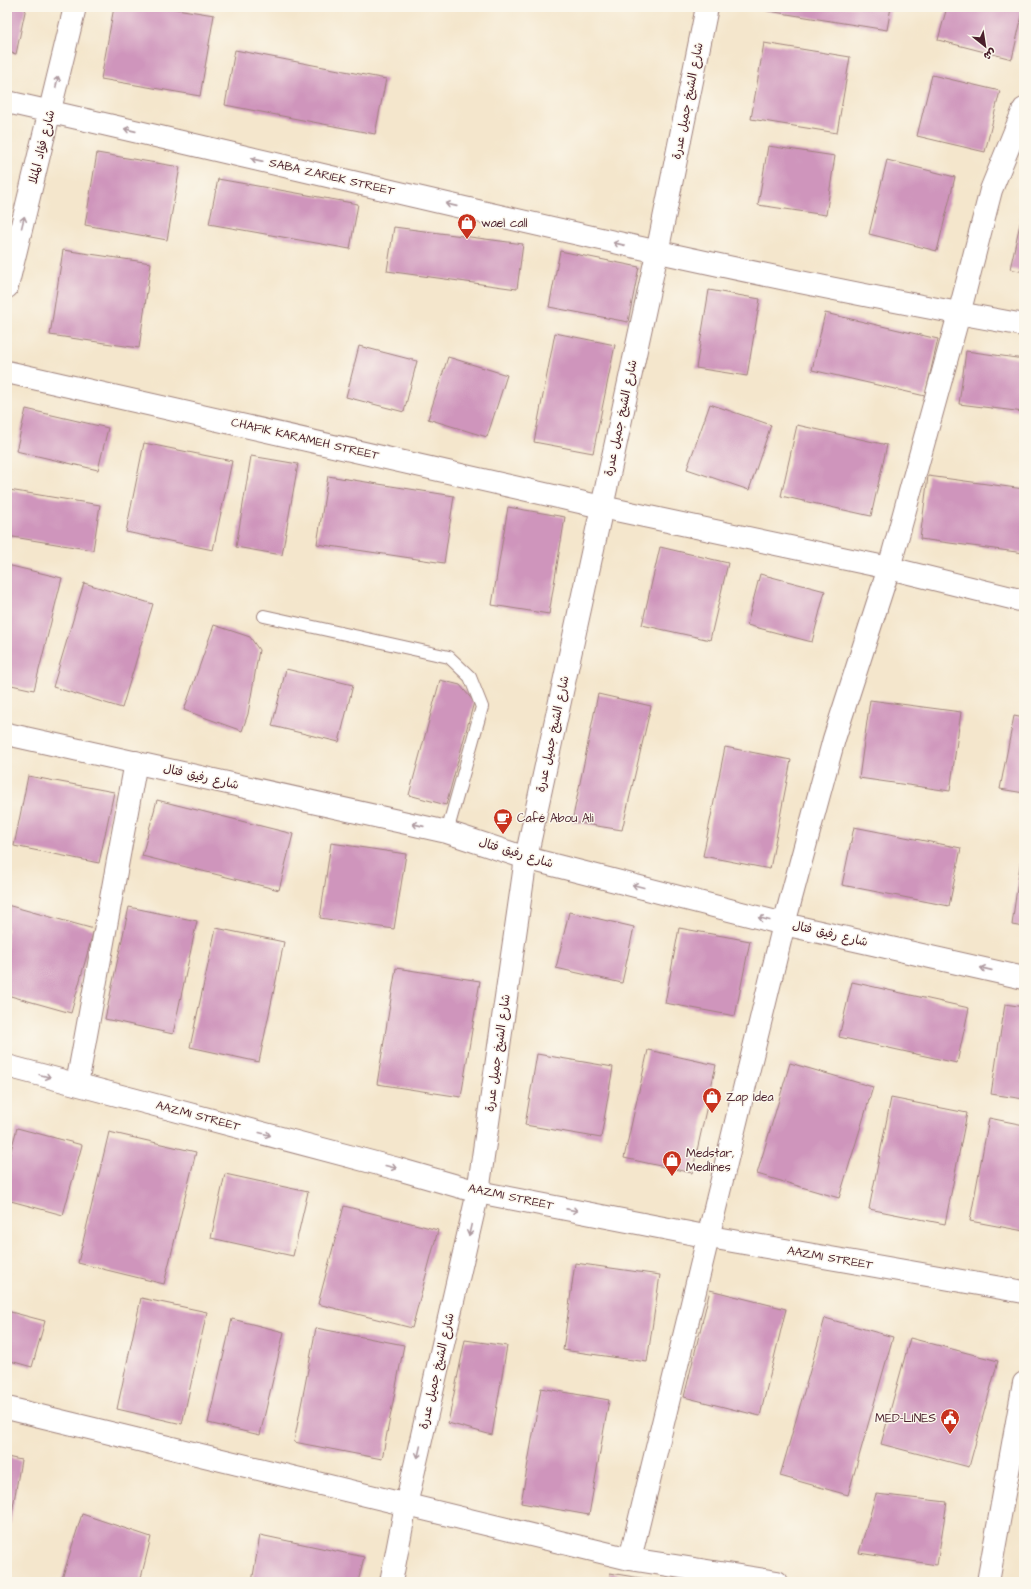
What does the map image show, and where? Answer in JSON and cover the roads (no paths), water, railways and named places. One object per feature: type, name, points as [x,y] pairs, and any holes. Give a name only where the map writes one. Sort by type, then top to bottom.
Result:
[{"type":"street","name":"شارع فؤاد المنلا","points":[[7,287],[51,112],[75,7]]},
{"type":"street","name":"شارع الشيخ جميل عدرة","points":[[391,1582],[406,1505],[478,1192],[526,858],[657,253],[707,7]]},
{"type":"street","name":"SABA ZARIEK STREET","points":[[7,102],[657,253],[959,314],[1024,325]]},
{"type":"street","points":[[630,1559],[710,1237],[784,924],[834,739],[889,568],[959,314],[991,190],[1024,110]]},
{"type":"street","name":"CHAFIK KARAMEH STREET","points":[[7,372],[602,507],[889,568],[1024,601]]},
{"type":"street","name":"شارع رفيق فتال","points":[[7,734],[447,832],[526,858],[784,924],[1024,978]]},
{"type":"street","points":[[77,1084],[136,762]]},
{"type":"street","name":"AAZMI STREET","points":[[7,1066],[398,1169],[478,1192],[710,1237],[1024,1292]]},
{"type":"street","points":[[988,1582],[1024,1383]]},
{"type":"street","points":[[7,1408],[630,1559],[777,1582]]},
{"type":"lane","points":[[264,616],[449,657],[470,677],[482,707],[447,832]]},
{"type":"place","name":"wael call","points":[[467,240]]},
{"type":"place","name":"Café Abou Ali","points":[[503,835]]},
{"type":"place","name":"Zap Idea","points":[[712,1114]]},
{"type":"place","name":"Medstar, Medlines","points":[[672,1177]]},
{"type":"place","name":"MED-LINES","points":[[950,1435]]}]
